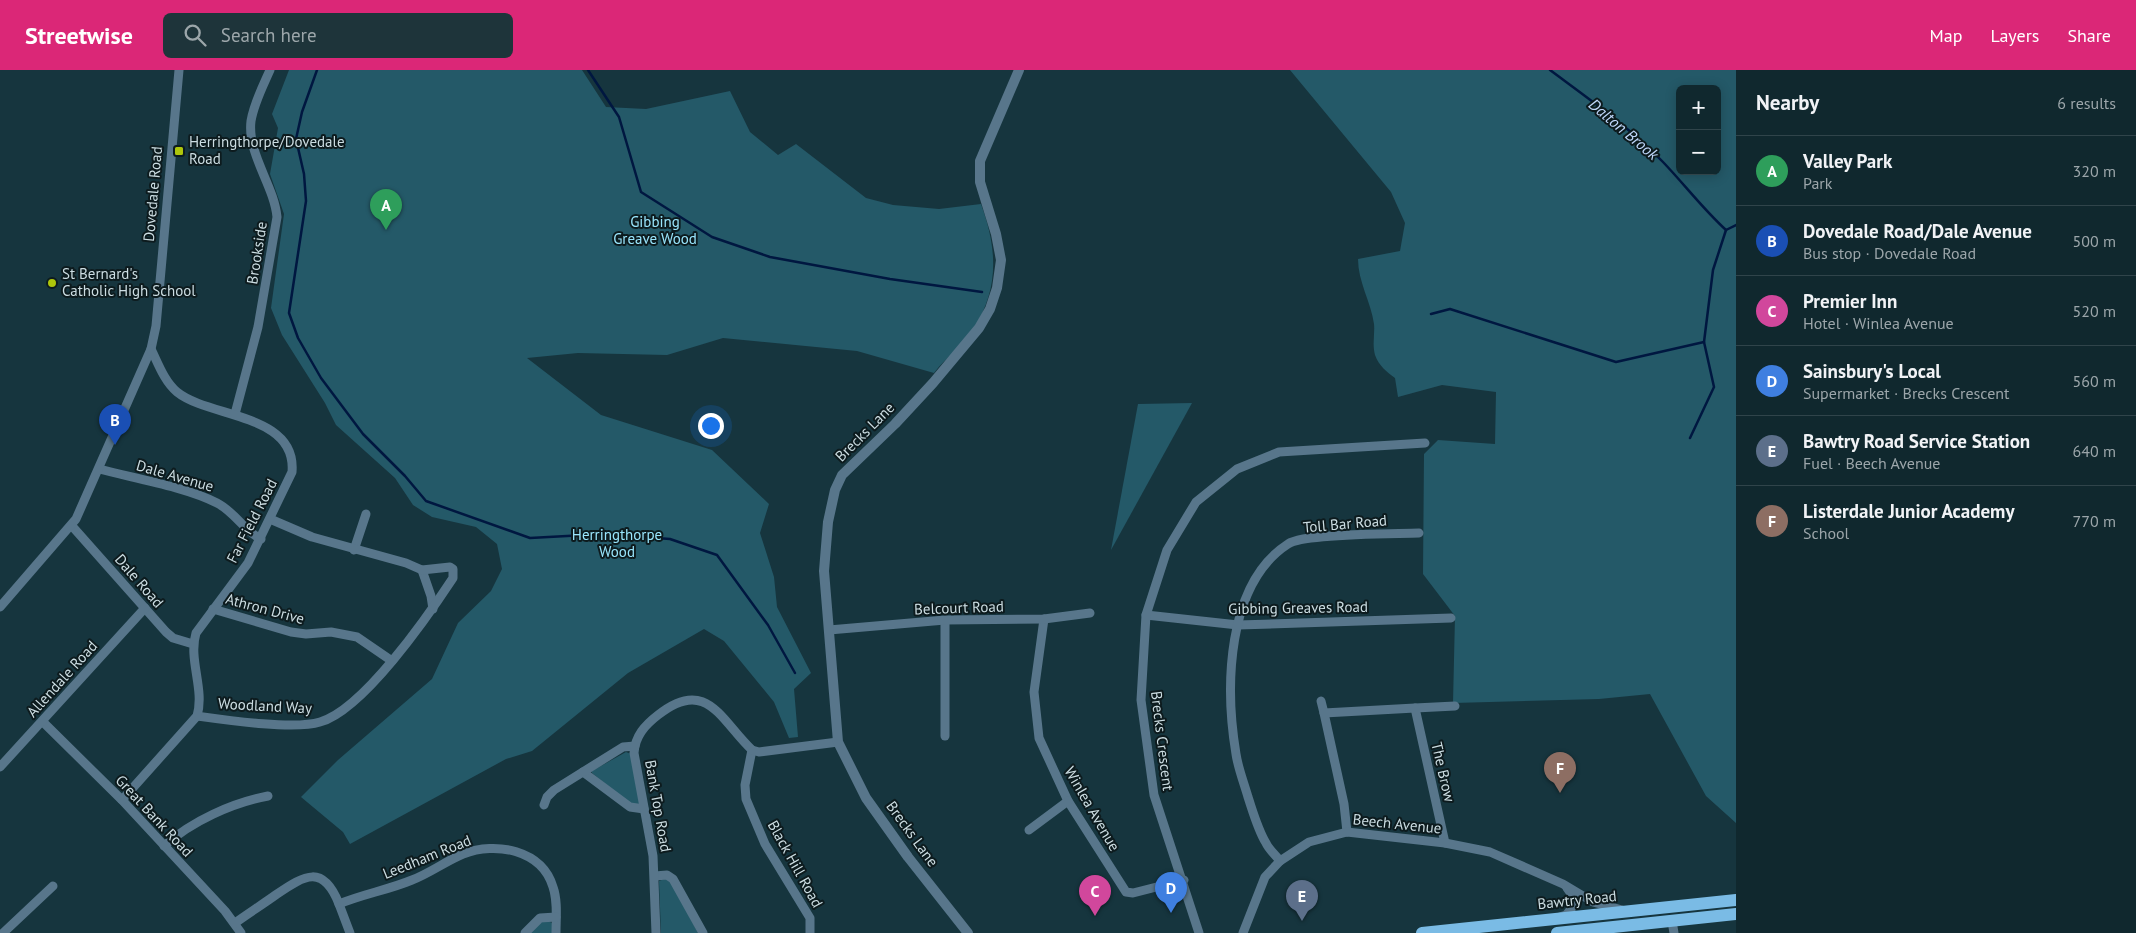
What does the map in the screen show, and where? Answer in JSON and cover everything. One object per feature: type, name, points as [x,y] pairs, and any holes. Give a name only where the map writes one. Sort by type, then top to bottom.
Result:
[{"type":"main road","name":"Bawtry Road","points":[[1422,933],[1736,900]]},
{"type":"main road","name":"Bawtry Road","points":[[1557,933],[1673,927],[1736,914]]},
{"type":"street","name":"Dovedale Road","points":[[0,606],[72,526],[151,349],[156,326],[179,70]]},
{"type":"street","name":"Brookside","points":[[235,414],[258,328],[277,217],[274,199],[254,144],[251,122],[270,70]]},
{"type":"street","name":"Brecks Lane","points":[[968,933],[908,857],[866,798],[838,742],[824,571],[825,548],[831,505],[842,475],[895,424],[933,383],[980,328],[990,308],[997,288],[1001,260],[996,234],[980,182],[980,161],[1018,70]]},
{"type":"street","name":"Far Field Road","points":[[151,349],[168,383],[177,392],[209,408],[254,420],[271,430],[289,451],[293,462],[292,472],[261,538],[240,576],[196,633],[193,644]]},
{"type":"street","name":"Brecks Crescent","points":[[1199,933],[1184,880],[1154,795],[1141,700],[1146,615],[1167,550],[1196,502],[1237,469],[1279,452],[1425,443]]},
{"type":"street","name":"Dale Avenue","points":[[99,469],[214,501],[235,514],[253,535],[261,538]]},
{"type":"street","points":[[354,550],[366,514]]},
{"type":"street","name":"Woodland Way","points":[[198,716],[295,725],[319,723],[329,719],[348,705],[392,660],[454,578],[453,569],[446,566],[422,570],[406,563],[312,537],[270,519]]},
{"type":"street","name":"Dale Road","points":[[72,526],[173,638],[193,644]]},
{"type":"street","name":"Toll Bar Road","points":[[1280,861],[1266,843],[1252,810],[1236,755],[1231,701],[1232,660],[1238,625],[1247,594],[1263,565],[1289,543],[1327,536],[1419,533]]},
{"type":"street","points":[[422,570],[433,608]]},
{"type":"street","name":"Allendale Road","points":[[0,767],[145,608]]},
{"type":"street","name":"Athron Drive","points":[[214,609],[291,632],[306,634],[330,632],[357,637],[392,660]]},
{"type":"street","name":"Belcourt Road","points":[[829,630],[945,620],[1044,619],[1090,613]]},
{"type":"street","name":"Gibbing Greaves Road","points":[[1146,615],[1238,625],[1451,618]]},
{"type":"street","name":"Winlea Avenue","points":[[1044,619],[1034,692],[1039,738],[1068,801],[1126,892],[1133,893],[1184,880]]},
{"type":"street","points":[[945,620],[945,736]]},
{"type":"street","points":[[122,800],[198,716],[199,699],[193,644]]},
{"type":"street","name":"Bank Top Road","points":[[656,933],[655,876],[635,760],[635,746],[647,724],[666,708],[679,701],[699,700],[707,703],[721,714],[752,750]]},
{"type":"street","points":[[1321,701],[1344,804],[1347,832]]},
{"type":"street","points":[[1324,713],[1454,706]]},
{"type":"street","name":"The Brow","points":[[1415,708],[1445,843]]},
{"type":"street","name":"Great Bank Road","points":[[43,722],[122,800],[235,923],[241,933]]},
{"type":"street","points":[[752,750],[759,752],[838,742]]},
{"type":"street","points":[[544,805],[550,794],[583,772],[624,747],[635,746]]},
{"type":"street","name":"Black Hill Road","points":[[752,750],[745,785],[746,799],[765,844],[810,918],[810,933]]},
{"type":"street","points":[[583,772],[630,807],[644,809]]},
{"type":"street","points":[[164,846],[180,834],[213,815],[239,803],[268,796]]},
{"type":"street","points":[[1029,830],[1068,801]]},
{"type":"street","name":"Beech Avenue","points":[[1244,933],[1265,877],[1280,861],[1309,842],[1347,832],[1445,843],[1490,852],[1563,884],[1594,902],[1625,912]]},
{"type":"street","name":"Leedham Road","points":[[339,904],[414,879],[463,854],[477,850],[501,849],[526,855],[543,868],[553,886],[556,933]]},
{"type":"street","name":"Bank Top Road","points":[[655,876],[667,875],[673,879],[703,933]]},
{"type":"street","points":[[235,923],[300,878],[308,876],[326,881],[339,904],[350,933]]},
{"type":"street","points":[[1555,920],[1566,915],[1574,904],[1571,893],[1563,884]]},
{"type":"street","points":[[3,933],[53,886]]},
{"type":"street","points":[[525,933],[540,918],[556,916]]},
{"type":"street","points":[[1235,933],[1244,933]]},
{"type":"green space","points":[[289,70],[582,70],[606,107],[646,109],[730,91],[750,132],[778,155],[796,144],[866,198],[893,205],[939,209],[981,204],[993,252],[992,283],[988,299],[982,314],[969,336],[934,373],[857,351],[723,338],[667,355],[578,353],[527,358],[601,415],[712,450],[769,504],[760,533],[774,577],[777,607],[811,673],[794,689],[798,737],[789,738],[774,702],[724,641],[704,629],[628,673],[532,751],[506,759],[350,844],[343,832],[301,797],[338,760],[432,679],[458,623],[491,591],[502,569],[497,544],[476,527],[432,517],[413,505],[395,478],[336,425],[325,403],[282,335],[271,308],[284,214],[270,174],[278,128],[272,114]]},
{"type":"green space","points":[[1290,70],[1736,70],[1736,823],[1706,796],[1650,694],[1599,699],[1453,703],[1455,616],[1423,574],[1424,454],[1438,440],[1495,444],[1496,392],[1442,385],[1398,397],[1395,378],[1377,359],[1374,347],[1374,324],[1360,276],[1358,259],[1400,251],[1405,223],[1391,192]]},
{"type":"green space","points":[[1192,403],[1111,550],[1138,404]]},
{"type":"green space","points":[[626,752],[631,754],[640,801],[639,804],[633,806],[592,773],[592,771]]},
{"type":"green space","points":[[667,878],[671,881],[698,933],[661,933],[659,881]]},
{"type":"green space","points":[[549,921],[553,924],[553,933],[529,933],[540,922]]},
{"type":"waterway","points":[[317,70],[302,112],[296,139],[304,174],[306,201],[289,313],[298,338],[321,378],[363,434],[405,476],[426,501],[530,538],[604,534],[670,539],[717,555],[768,625],[795,673]]},
{"type":"waterway","points":[[588,70],[619,117],[641,192],[712,237],[770,257],[890,279],[982,292]]},
{"type":"waterway","name":"Dalton Brook","points":[[1550,70],[1650,149],[1726,230],[1736,225]]},
{"type":"waterway","points":[[1690,438],[1714,387],[1704,342],[1713,270],[1726,230]]},
{"type":"waterway","points":[[1431,314],[1450,309],[1616,362],[1704,342]]},
{"type":"place","name":"Herringthorpe/Dovedale Road","points":[[179,151]]},
{"type":"place","name":"Valley Park","points":[[386,230]]},
{"type":"place","name":"St Bernard's Catholic High School","points":[[52,283]]},
{"type":"place","name":"Dovedale Road/Dale Avenue","points":[[115,445]]},
{"type":"place","name":"Listerdale Junior Academy","points":[[1560,793]]},
{"type":"place","name":"Sainsbury's Local","points":[[1171,913]]},
{"type":"place","name":"Premier Inn","points":[[1095,916]]},
{"type":"place","name":"Bawtry Road Service Station","points":[[1302,921]]},
{"type":"park label","name":"Gibbing Greave Wood","points":[[655,230]]},
{"type":"park label","name":"Herringthorpe Wood","points":[[617,544]]}]
